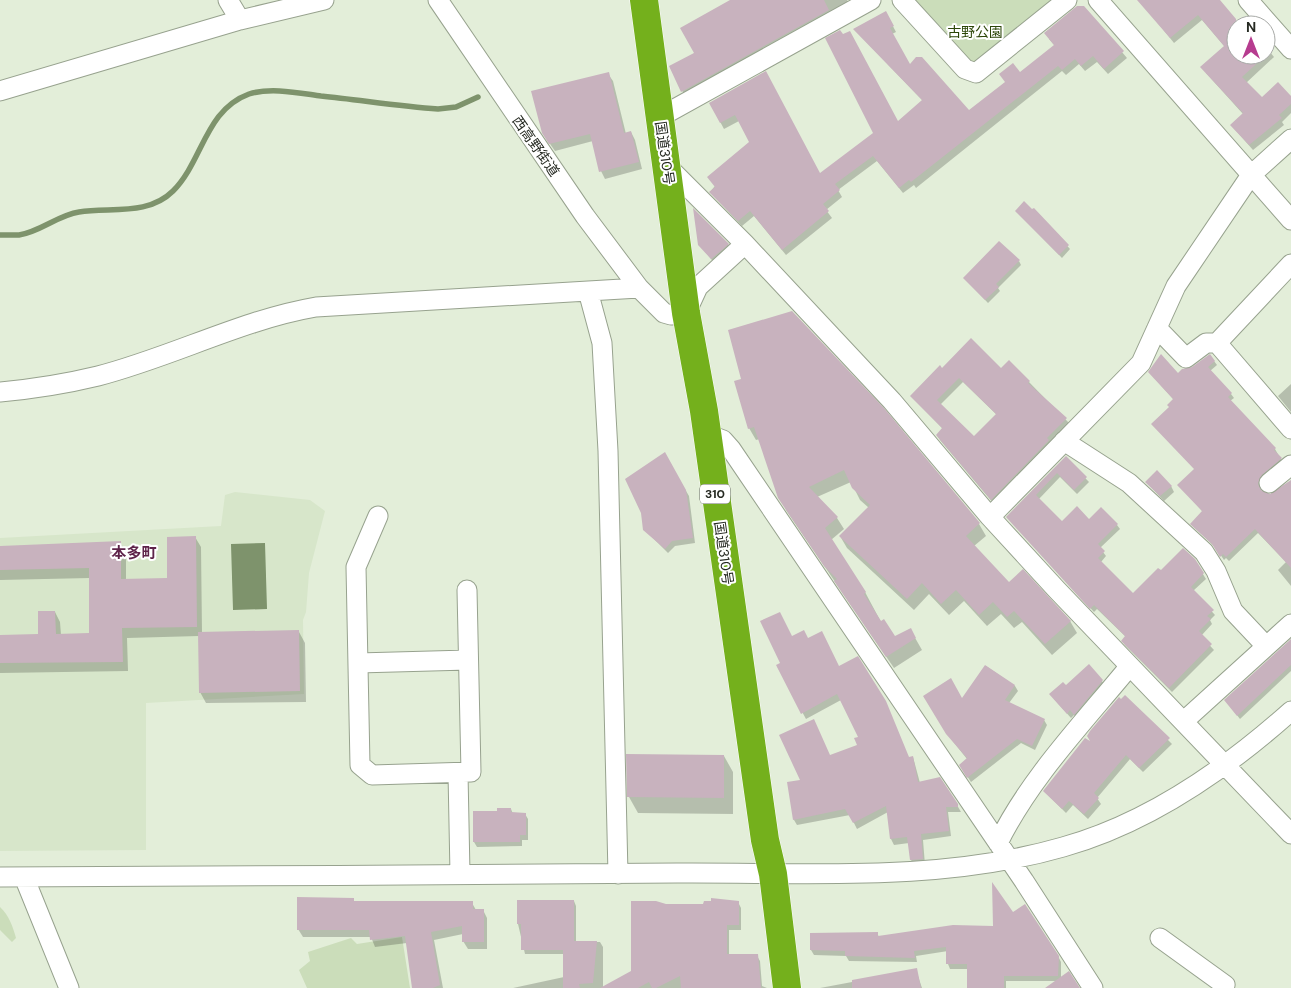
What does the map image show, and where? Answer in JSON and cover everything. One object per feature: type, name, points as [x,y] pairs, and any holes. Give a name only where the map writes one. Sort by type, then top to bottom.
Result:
[{"type":"highway","name":"国道310号","points":[[644,0],[668,167],[686,313],[707,434],[765,840],[773,874],[787,988]]},
{"type":"street","points":[[228,0],[240,20]]},
{"type":"street","points":[[0,91],[240,20],[324,0]]},
{"type":"street","name":"西高野街道","points":[[438,0],[585,216],[639,288],[664,313],[671,315],[686,313]]},
{"type":"street","points":[[660,117],[871,0]]},
{"type":"street","points":[[902,0],[965,69],[976,73],[1067,0]]},
{"type":"street","points":[[1100,0],[1291,220]]},
{"type":"street","points":[[1248,0],[1291,48]]},
{"type":"street","points":[[990,517],[1141,363],[1176,286],[1251,175],[1291,139]]},
{"type":"street","points":[[668,167],[746,244],[892,401],[990,517],[1130,667],[1184,721],[1205,747],[1224,764],[1291,834]]},
{"type":"street","points":[[686,313],[698,287],[746,244]]},
{"type":"street","points":[[1157,328],[1186,358],[1206,343],[1217,343],[1291,264]]},
{"type":"street","points":[[0,392],[47,388],[99,376],[283,313],[316,307],[639,288]]},
{"type":"street","points":[[588,291],[602,343],[607,442],[618,874]]},
{"type":"street","points":[[1217,343],[1291,429]]},
{"type":"street","points":[[707,434],[723,440],[732,449],[998,843],[1093,988]]},
{"type":"street","points":[[1064,441],[1129,483],[1204,552],[1216,571],[1233,611],[1266,646]]},
{"type":"street","points":[[1269,483],[1291,464]]},
{"type":"street","points":[[378,516],[356,567],[360,765],[372,775],[471,772],[467,590]]},
{"type":"street","points":[[1184,721],[1291,624]]},
{"type":"street","points":[[358,663],[468,660]]},
{"type":"street","points":[[998,843],[1010,819],[1048,765],[1130,667]]},
{"type":"street","points":[[0,877],[773,874],[951,869],[1010,861],[1067,846],[1134,821],[1179,796],[1262,737],[1291,711]]},
{"type":"street","points":[[458,773],[460,874]]},
{"type":"street","points":[[24,877],[69,988]]},
{"type":"street","points":[[1160,938],[1225,985],[1224,988]]},
{"type":"shaded area","points":[[235,492],[310,500],[325,511],[309,573],[306,612],[303,620],[304,694],[146,703],[146,850],[0,851],[0,538],[221,526],[225,495]]},
{"type":"shaded area","points":[[265,543],[267,609],[233,610],[231,544]]},
{"type":"green space","name":"古野公園","points":[[902,0],[1064,0],[976,73]]},
{"type":"green space","points":[[0,907],[8,917],[14,930],[16,938],[12,942],[0,930]]},
{"type":"green space","points":[[402,937],[410,988],[307,988],[299,970],[310,961],[308,952],[351,938],[357,944]]},
{"type":"building","points":[[730,0],[824,0],[829,10],[681,92],[669,66],[694,53],[680,28]]},
{"type":"building","points":[[1137,0],[1220,0],[1233,15],[1226,15],[1226,65],[1255,65],[1242,77],[1262,97],[1278,82],[1291,96],[1291,104],[1279,115],[1282,118],[1249,145],[1230,125],[1243,113],[1200,67],[1224,46],[1198,15],[1170,38]]},
{"type":"building","points":[[1077,6],[1084,6],[1124,51],[1104,69],[1093,56],[1081,66],[1075,59],[1062,70],[1058,66],[911,182],[909,180],[899,188],[873,156],[835,184],[840,190],[823,204],[829,211],[782,250],[750,211],[738,221],[709,192],[715,187],[707,177],[749,142],[735,115],[720,123],[709,103],[766,71],[820,173],[873,133],[825,38],[840,30],[843,34],[850,31],[898,121],[922,100],[853,29],[886,11],[894,26],[890,28],[910,64],[916,57],[922,57],[969,110],[1005,82],[999,74],[1013,63],[1020,72],[1054,45],[1044,33]]},
{"type":"building","points":[[609,72],[624,133],[631,131],[639,162],[599,172],[590,134],[549,144],[542,133],[531,91]]},
{"type":"building","points":[[1024,201],[1032,209],[1034,208],[1069,245],[1059,255],[1015,211]]},
{"type":"building","points":[[693,208],[729,244],[711,259],[698,245]]},
{"type":"building","points":[[999,241],[1020,260],[996,284],[999,287],[985,300],[963,278]]},
{"type":"building","points":[[792,311],[884,408],[980,523],[966,536],[1009,582],[1023,569],[1071,621],[1045,644],[1014,611],[1007,617],[993,602],[979,615],[956,590],[941,604],[922,583],[907,599],[839,536],[870,505],[852,488],[844,470],[809,487],[838,517],[825,528],[866,592],[864,594],[881,621],[884,619],[895,636],[911,628],[916,638],[886,657],[834,581],[837,579],[824,566],[778,498],[754,427],[748,429],[734,381],[741,379],[728,330]]},
{"type":"building","points":[[971,338],[1001,368],[1009,360],[1030,381],[1028,383],[1067,418],[1047,438],[1049,440],[991,500],[936,435],[942,428],[910,396],[940,365],[942,368]],"holes":[[[959,378],[996,414],[974,436],[937,400]]]},
{"type":"building","points":[[1161,354],[1178,373],[1182,369],[1192,367],[1210,354],[1215,361],[1208,367],[1232,393],[1228,397],[1276,448],[1274,450],[1282,458],[1262,475],[1258,484],[1261,490],[1270,494],[1291,480],[1291,568],[1255,529],[1226,557],[1223,554],[1220,557],[1212,544],[1190,524],[1202,511],[1177,485],[1194,469],[1151,424],[1169,407],[1167,405],[1173,399],[1148,372]]},
{"type":"building","points":[[665,452],[686,490],[693,538],[672,541],[665,549],[643,530],[641,513],[625,479]]},
{"type":"building","points":[[1066,456],[1087,477],[1074,490],[1057,473],[1036,495],[1062,521],[1077,506],[1089,519],[1101,507],[1118,524],[1098,544],[1105,551],[1098,558],[1133,593],[1158,568],[1161,570],[1183,548],[1195,559],[1204,573],[1191,587],[1214,610],[1207,616],[1211,619],[1199,631],[1212,644],[1169,688],[1121,641],[1125,636],[1094,605],[1090,609],[1006,517]]},
{"type":"building","points":[[1157,470],[1172,486],[1160,496],[1145,482]]},
{"type":"building","points":[[196,536],[197,627],[122,628],[123,662],[0,663],[0,635],[38,634],[38,611],[55,611],[56,634],[89,633],[89,568],[0,570],[0,546],[121,541],[121,579],[167,578],[167,537]]},
{"type":"building","points":[[780,612],[792,636],[804,630],[808,638],[822,631],[839,666],[858,656],[886,701],[909,757],[913,756],[918,782],[940,777],[958,804],[958,807],[946,807],[949,831],[921,834],[923,859],[910,860],[907,837],[890,839],[886,806],[853,823],[845,809],[793,820],[787,782],[800,780],[779,735],[814,719],[830,755],[857,745],[854,738],[858,737],[837,694],[801,714],[776,665],[780,663],[760,621]]},
{"type":"building","points":[[299,630],[300,691],[199,693],[198,632]]},
{"type":"building","points":[[1291,639],[1291,665],[1237,716],[1224,700]]},
{"type":"building","points":[[1089,664],[1103,680],[1074,715],[1070,710],[1067,714],[1049,694],[1063,682],[1066,685]]},
{"type":"building","points":[[985,665],[1015,685],[1005,700],[1045,719],[1032,746],[1017,739],[967,778],[959,765],[967,758],[946,734],[923,696],[951,678],[962,698]]},
{"type":"building","points":[[1125,695],[1170,738],[1139,768],[1126,755],[1094,793],[1099,798],[1084,814],[1069,801],[1062,809],[1043,791],[1085,738],[1090,741],[1087,736],[1090,731],[1119,697],[1121,699]]},
{"type":"building","points":[[626,754],[724,755],[724,798],[627,797]]},
{"type":"building","points":[[497,808],[511,808],[511,812],[526,813],[526,835],[520,835],[520,842],[473,842],[473,811],[497,811]]},
{"type":"building","points":[[992,882],[1013,912],[1025,904],[1059,956],[1058,976],[1004,976],[1004,988],[967,988],[967,964],[946,964],[946,947],[914,951],[915,958],[845,956],[845,951],[810,950],[810,933],[878,932],[878,936],[953,925],[993,926]]},
{"type":"building","points":[[297,897],[354,898],[354,901],[473,901],[473,909],[484,909],[484,942],[462,942],[462,926],[431,932],[440,985],[433,988],[412,988],[405,936],[370,940],[369,930],[297,930]]},
{"type":"building","points":[[711,898],[739,901],[739,925],[727,925],[727,954],[758,954],[761,988],[681,988],[680,976],[656,988],[652,988],[649,982],[638,988],[600,988],[631,971],[631,901],[656,901],[666,904],[703,904],[704,901],[711,901]]},
{"type":"building","points":[[517,900],[574,900],[574,941],[597,941],[593,983],[579,984],[580,988],[563,988],[563,950],[521,950],[521,924],[517,924]]},
{"type":"building","points":[[917,968],[921,988],[852,988],[852,980]]},
{"type":"building","points":[[1069,971],[1080,988],[1045,988]]},
{"type":"waterway","points":[[0,235],[19,235],[34,231],[64,216],[79,212],[129,209],[152,204],[163,199],[183,179],[206,137],[223,112],[234,102],[249,94],[266,91],[285,91],[438,109],[456,107],[478,97]]},
{"type":"district","name":"本多町","points":[[134,553]]}]
